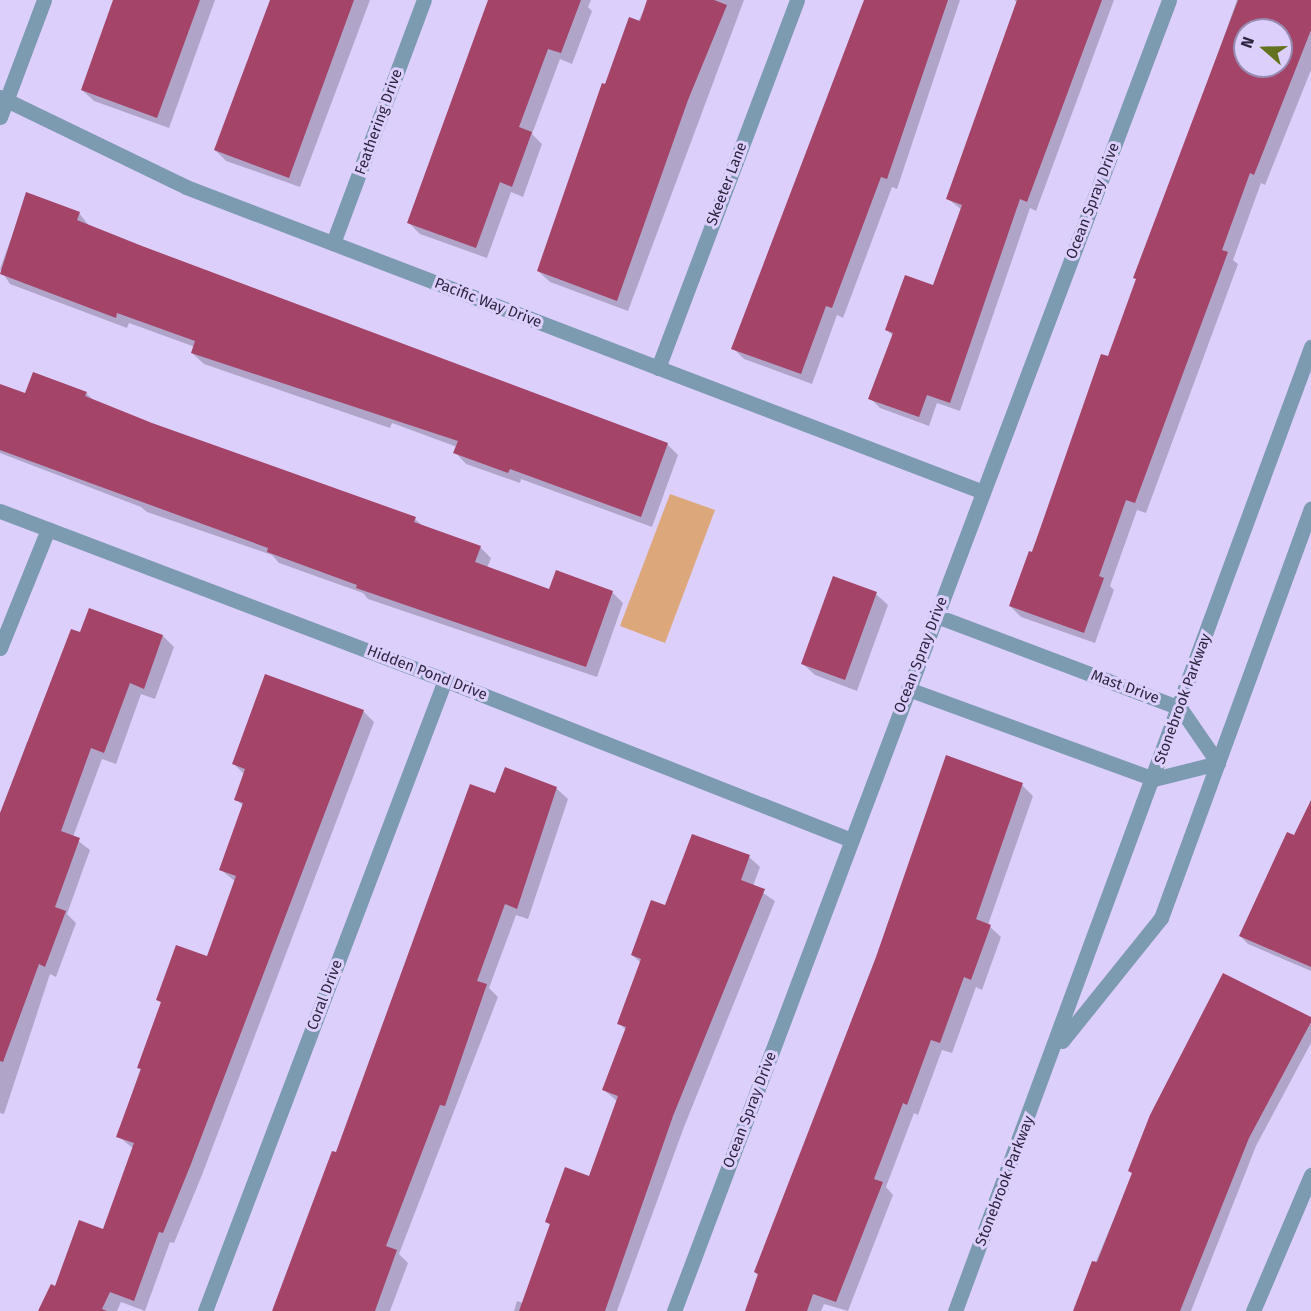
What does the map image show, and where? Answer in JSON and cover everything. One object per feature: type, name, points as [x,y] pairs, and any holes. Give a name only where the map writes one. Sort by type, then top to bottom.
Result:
[{"type":"street","points":[[0,117],[3,98],[44,0]]},
{"type":"street","name":"Feathering Drive","points":[[333,243],[424,0]]},
{"type":"street","name":"Skeeter Lane","points":[[658,368],[797,0]]},
{"type":"street","name":"Ocean Spray Drive","points":[[674,1311],[1169,0]]},
{"type":"street","name":"Pacific Way Drive","points":[[3,98],[186,187],[983,492]]},
{"type":"street","name":"Stonebrook Parkway","points":[[955,1311],[1054,1050],[1311,347]]},
{"type":"street","name":"Stonebrook Parkway","points":[[1054,1050],[1161,918],[1311,509]]},
{"type":"street","name":"Hidden Pond Drive","points":[[0,511],[445,680],[851,840]]},
{"type":"street","points":[[0,648],[48,529]]},
{"type":"street","name":"Mast Drive","points":[[936,616],[1180,708]]},
{"type":"street","name":"Coral Drive","points":[[205,1311],[445,680]]},
{"type":"street","points":[[908,689],[1154,779],[1218,763],[1180,708]]},
{"type":"street","points":[[1253,1311],[1311,1175]]},
{"type":"shaded area","points":[[670,494],[715,510],[665,643],[620,626]]},
{"type":"building","points":[[113,0],[200,0],[157,118],[81,90]]},
{"type":"building","points":[[270,0],[354,0],[289,178],[214,150]]},
{"type":"building","points":[[488,0],[581,0],[561,53],[548,49],[519,127],[532,132],[512,187],[500,182],[476,248],[407,223]]},
{"type":"building","points":[[647,0],[714,0],[727,5],[688,100],[617,301],[537,271],[602,83],[605,84],[629,17],[640,21]]},
{"type":"building","points":[[864,0],[948,0],[887,179],[881,177],[832,308],[826,306],[801,374],[731,349]]},
{"type":"building","points":[[1017,0],[1102,0],[1027,202],[1020,199],[950,403],[927,395],[919,417],[868,399],[893,333],[885,330],[905,275],[933,285],[962,205],[946,199]]},
{"type":"building","points":[[1238,0],[1311,0],[1311,30],[1293,76],[1293,18],[1233,18],[1233,78],[1292,78],[1254,175],[1250,173],[1222,250],[1228,252],[1135,503],[1126,500],[1099,576],[1104,578],[1084,633],[1009,606],[1029,551],[1032,552],[1101,354],[1108,356],[1136,279],[1133,278]]},
{"type":"building","points":[[26,192],[80,212],[77,220],[142,246],[668,443],[641,517],[510,469],[508,473],[453,453],[458,441],[191,353],[195,341],[117,313],[116,318],[0,274]]},
{"type":"building","points":[[33,372],[87,392],[85,396],[152,423],[416,517],[414,522],[481,546],[475,562],[549,589],[556,570],[613,591],[586,667],[356,588],[357,585],[267,552],[268,548],[0,450],[0,384],[25,393]]},
{"type":"building","points":[[833,576],[877,592],[845,680],[801,664]]},
{"type":"building","points":[[89,608],[163,635],[144,689],[130,683],[104,753],[91,748],[61,831],[80,838],[55,907],[66,911],[45,967],[39,964],[3,1062],[0,1061],[0,813],[71,629],[80,632]]},
{"type":"building","points":[[265,674],[364,710],[191,1164],[163,1233],[159,1232],[134,1301],[110,1292],[102,1309],[107,1311],[38,1311],[51,1284],[55,1286],[79,1220],[103,1229],[134,1143],[116,1137],[141,1069],[137,1068],[161,1002],[156,1000],[176,945],[207,956],[236,876],[219,870],[243,803],[234,800],[245,769],[232,764]]},
{"type":"building","points":[[946,755],[1023,783],[976,919],[991,925],[971,980],[964,977],[940,1043],[931,1040],[907,1105],[903,1103],[874,1179],[883,1182],[836,1302],[813,1294],[807,1311],[745,1311],[758,1274],[754,1272],[876,957]]},
{"type":"building","points":[[505,767],[557,787],[517,909],[505,904],[477,981],[487,984],[445,1106],[440,1105],[386,1246],[397,1250],[375,1311],[272,1311],[332,1151],[336,1152],[470,784],[495,793]]},
{"type":"building","points":[[1311,800],[1311,967],[1239,936],[1287,832],[1294,835]]},
{"type":"building","points":[[692,834],[750,855],[741,880],[765,889],[673,1116],[605,1311],[519,1311],[550,1224],[545,1222],[565,1167],[589,1176],[618,1096],[602,1090],[626,1027],[617,1024],[641,959],[631,955],[651,900],[665,905]]},
{"type":"building","points":[[1223,973],[1311,1017],[1311,1022],[1249,1138],[1180,1311],[1073,1311],[1092,1261],[1097,1262],[1132,1173],[1128,1171],[1150,1115]]}]
